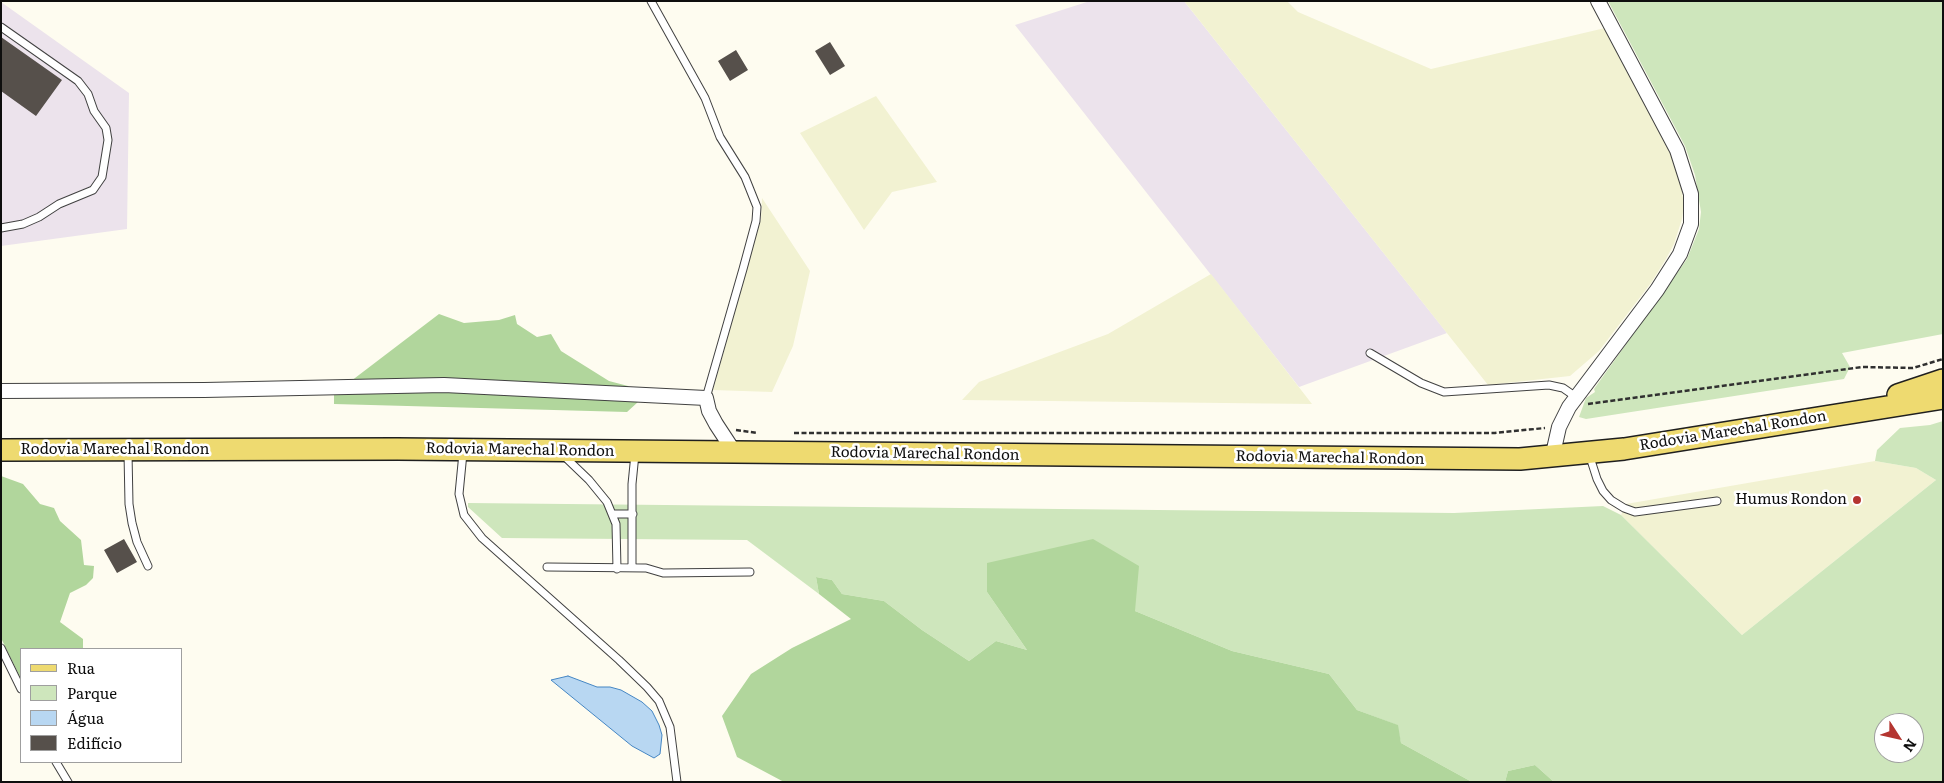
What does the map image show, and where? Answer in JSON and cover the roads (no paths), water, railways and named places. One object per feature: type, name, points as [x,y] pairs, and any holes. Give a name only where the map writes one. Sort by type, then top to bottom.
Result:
[{"type":"main road","name":"Rodovia Marechal Rondon","points":[[1846,412],[1943,380]]},
{"type":"main road","name":"Rodovia Marechal Rondon","points":[[1,450],[463,450],[1482,460],[1552,458],[1589,454],[1943,398]]},
{"type":"street","points":[[1552,458],[1559,427],[1572,402],[1669,271],[1680,254],[1691,224],[1691,194],[1677,150],[1598,1]]},
{"type":"street","points":[[1,391],[214,390],[444,385],[706,398],[709,411],[735,452]]},
{"type":"lane","points":[[651,1],[700,90],[720,137],[745,177],[757,208],[756,221],[706,398]]},
{"type":"lane","points":[[1,27],[78,81],[88,94],[94,111],[106,128],[108,140],[102,177],[93,190],[59,204],[39,217],[23,224],[1,228]]},
{"type":"lane","points":[[1370,353],[1421,383],[1444,392],[1549,385],[1563,388],[1572,402]]},
{"type":"lane","points":[[128,450],[132,524],[137,542],[148,566]]},
{"type":"lane","points":[[463,450],[459,494],[464,515],[482,538],[618,660],[659,701],[670,727],[677,782]]},
{"type":"lane","points":[[558,451],[598,489],[613,514],[617,539],[617,569]]},
{"type":"lane","points":[[632,568],[632,478],[636,452]]},
{"type":"lane","points":[[1589,454],[1603,491],[1611,500],[1624,508],[1635,512],[1717,501]]},
{"type":"lane","points":[[613,514],[633,514]]},
{"type":"lane","points":[[547,567],[646,568],[663,573],[750,572]]},
{"type":"lane","points":[[1,648],[20,687]]},
{"type":"lane","points":[[57,763],[68,782]]},
{"type":"water","points":[[568,676],[597,687],[610,687],[621,690],[642,702],[652,711],[659,725],[662,735],[660,754],[654,758],[632,746],[551,680]]},
{"type":"place","name":"Humus Rondon","points":[[1857,500]]}]
